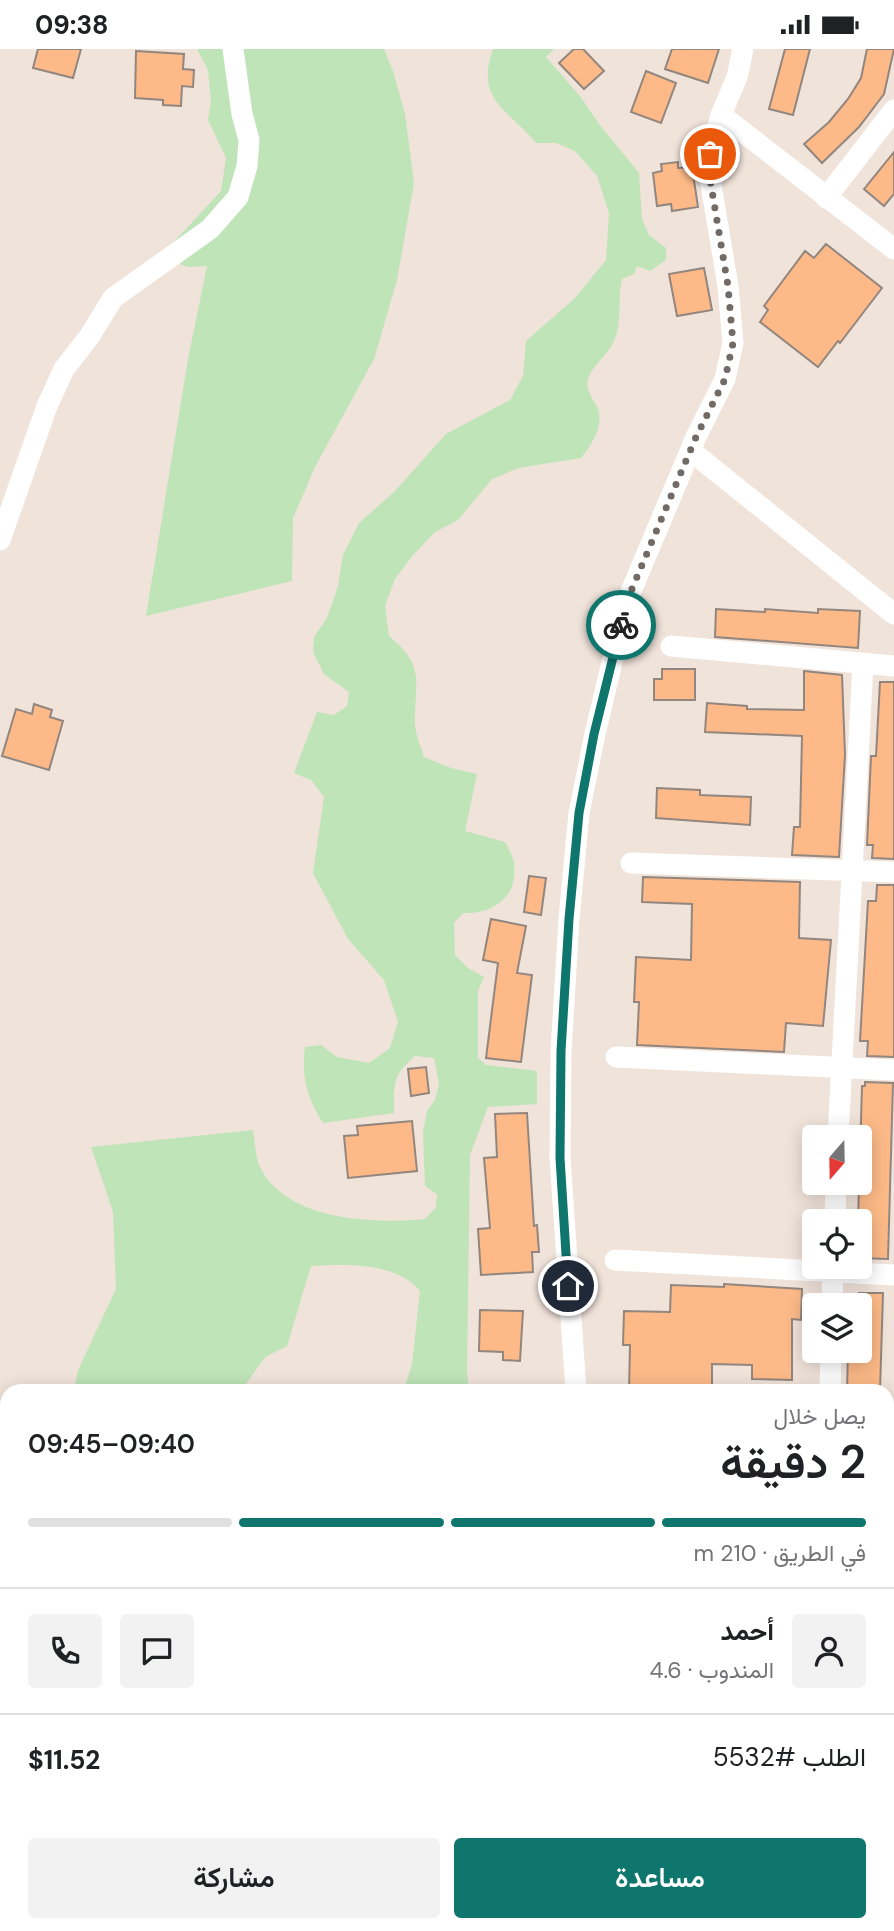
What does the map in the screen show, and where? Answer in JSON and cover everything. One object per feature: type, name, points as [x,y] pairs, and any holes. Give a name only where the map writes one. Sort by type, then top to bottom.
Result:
[{"type":"street","points":[[0,540],[47,406],[64,369],[89,337],[113,298],[210,229],[237,197],[247,166],[249,140],[242,114],[233,49]]},
{"type":"street","points":[[576,1384],[560,1158],[561,1051],[579,813],[594,734],[626,603],[725,379],[733,343],[728,286],[710,179],[710,154],[721,115],[737,77],[743,49]]},
{"type":"street","points":[[826,198],[894,110]]},
{"type":"street","points":[[721,115],[894,250]]},
{"type":"street","points":[[691,451],[894,614]]},
{"type":"street","points":[[671,646],[894,666]]},
{"type":"street","points":[[839,1125],[863,664]]},
{"type":"street","points":[[631,863],[894,872]]},
{"type":"street","points":[[616,1057],[894,1070]]},
{"type":"street","points":[[615,1260],[802,1268]]},
{"type":"street","points":[[872,1273],[894,1275]]},
{"type":"street","points":[[830,1384],[831,1363]]},
{"type":"green space","points":[[197,49],[384,49],[405,114],[414,183],[397,280],[374,359],[315,467],[293,518],[292,581],[146,616],[188,359],[207,266],[188,267],[175,262],[173,243],[221,191],[226,158],[208,120],[211,101],[208,70]]},
{"type":"green space","points":[[493,49],[554,49],[546,57],[580,96],[639,173],[642,219],[649,235],[666,248],[666,260],[650,271],[637,266],[634,274],[622,279],[616,335],[588,379],[590,395],[598,409],[599,422],[592,442],[581,458],[518,468],[492,479],[458,520],[435,532],[413,555],[395,579],[385,606],[389,636],[401,647],[414,666],[415,725],[424,757],[451,768],[477,774],[465,831],[505,842],[514,863],[512,885],[502,901],[485,910],[463,913],[454,923],[455,955],[468,968],[484,977],[478,991],[478,1058],[486,1065],[537,1071],[537,1104],[488,1107],[470,1155],[468,1384],[406,1384],[412,1364],[420,1291],[398,1275],[384,1270],[339,1265],[311,1266],[287,1346],[265,1357],[246,1384],[75,1384],[78,1370],[116,1289],[113,1212],[91,1147],[253,1130],[258,1162],[270,1182],[286,1197],[307,1207],[355,1219],[380,1221],[425,1219],[436,1207],[437,1194],[425,1186],[423,1132],[427,1111],[435,1100],[439,1084],[434,1058],[415,1056],[402,1069],[396,1081],[394,1113],[323,1123],[309,1096],[304,1068],[305,1047],[321,1045],[337,1057],[369,1063],[390,1048],[398,1022],[384,980],[348,939],[313,873],[324,797],[311,780],[294,773],[317,712],[334,715],[347,706],[349,692],[324,674],[313,652],[314,637],[327,618],[338,586],[343,555],[359,523],[394,492],[446,434],[510,400],[523,376],[526,341],[575,298],[606,260],[609,213],[597,176],[575,151],[556,143],[536,143],[497,102],[488,80],[488,66]]},
{"type":"building","points":[[38,49],[81,49],[73,78],[33,68]]},
{"type":"building","points":[[574,49],[583,49],[604,71],[584,89],[559,63]]},
{"type":"building","points":[[672,49],[719,49],[708,83],[665,69]]},
{"type":"building","points":[[785,49],[810,49],[793,115],[769,109]]},
{"type":"building","points":[[867,49],[894,49],[884,94],[859,127],[822,163],[804,144],[829,122],[848,99],[861,78]]},
{"type":"building","points":[[136,51],[184,54],[183,69],[194,70],[193,87],[182,86],[181,106],[163,105],[163,100],[135,98]]},
{"type":"building","points":[[646,71],[676,83],[661,123],[631,112]]},
{"type":"building","points":[[894,152],[894,194],[884,206],[864,189]]},
{"type":"building","points":[[678,162],[678,168],[692,167],[698,207],[672,211],[671,204],[657,206],[653,173],[662,171],[661,164]]},
{"type":"building","points":[[826,244],[882,288],[818,367],[760,322],[768,310],[764,306],[805,251],[814,258]]},
{"type":"building","points":[[704,268],[712,310],[677,316],[669,274]]},
{"type":"building","points":[[716,609],[818,613],[818,609],[860,611],[858,648],[715,637]]},
{"type":"building","points":[[662,669],[695,669],[695,700],[654,700],[654,679],[662,679]]},
{"type":"building","points":[[804,671],[842,675],[845,755],[839,857],[792,855],[794,827],[800,827],[802,736],[705,732],[707,703],[747,706],[747,709],[804,710]]},
{"type":"building","points":[[880,682],[894,682],[894,859],[872,858],[873,845],[867,845],[871,756],[876,756]]},
{"type":"building","points":[[34,704],[52,710],[50,717],[63,721],[49,770],[2,756],[16,709],[32,714]]},
{"type":"building","points":[[657,788],[700,790],[700,795],[751,797],[750,825],[656,818]]},
{"type":"building","points":[[529,876],[546,878],[541,915],[524,912]]},
{"type":"building","points":[[643,877],[800,882],[799,938],[831,940],[823,1026],[786,1023],[784,1052],[637,1045],[639,1002],[634,1002],[636,957],[691,960],[692,904],[642,902]]},
{"type":"building","points":[[877,885],[894,885],[894,1057],[867,1056],[868,1041],[860,1041],[868,901],[876,901]]},
{"type":"building","points":[[491,919],[526,926],[517,973],[532,975],[521,1062],[486,1058],[498,963],[483,960]]},
{"type":"building","points":[[426,1067],[429,1093],[411,1096],[408,1069]]},
{"type":"building","points":[[865,1082],[893,1083],[888,1259],[872,1258],[872,1209],[858,1209],[859,1195],[872,1195],[872,1125],[861,1125],[862,1086],[865,1086]]},
{"type":"building","points":[[527,1113],[534,1226],[537,1225],[539,1252],[532,1252],[533,1272],[481,1275],[478,1229],[490,1228],[484,1158],[497,1157],[495,1114]]},
{"type":"building","points":[[412,1121],[417,1171],[348,1178],[344,1136],[358,1135],[357,1126]]},
{"type":"building","points":[[724,1284],[802,1289],[801,1320],[792,1319],[792,1380],[752,1379],[752,1365],[712,1364],[712,1384],[629,1384],[630,1345],[623,1345],[624,1311],[670,1312],[671,1285],[724,1287]]},
{"type":"building","points":[[872,1293],[883,1293],[880,1384],[847,1384],[848,1363],[872,1363]]},
{"type":"building","points":[[480,1310],[523,1311],[520,1361],[503,1360],[503,1352],[479,1351]]},
{"type":"way so far","points":[[621,625],[626,603],[696,437],[725,379],[733,343],[728,286],[710,179],[710,154]]},
{"type":"route","points":[[568,1286],[560,1158],[561,1051],[569,919],[579,813],[594,734],[621,625]]}]
